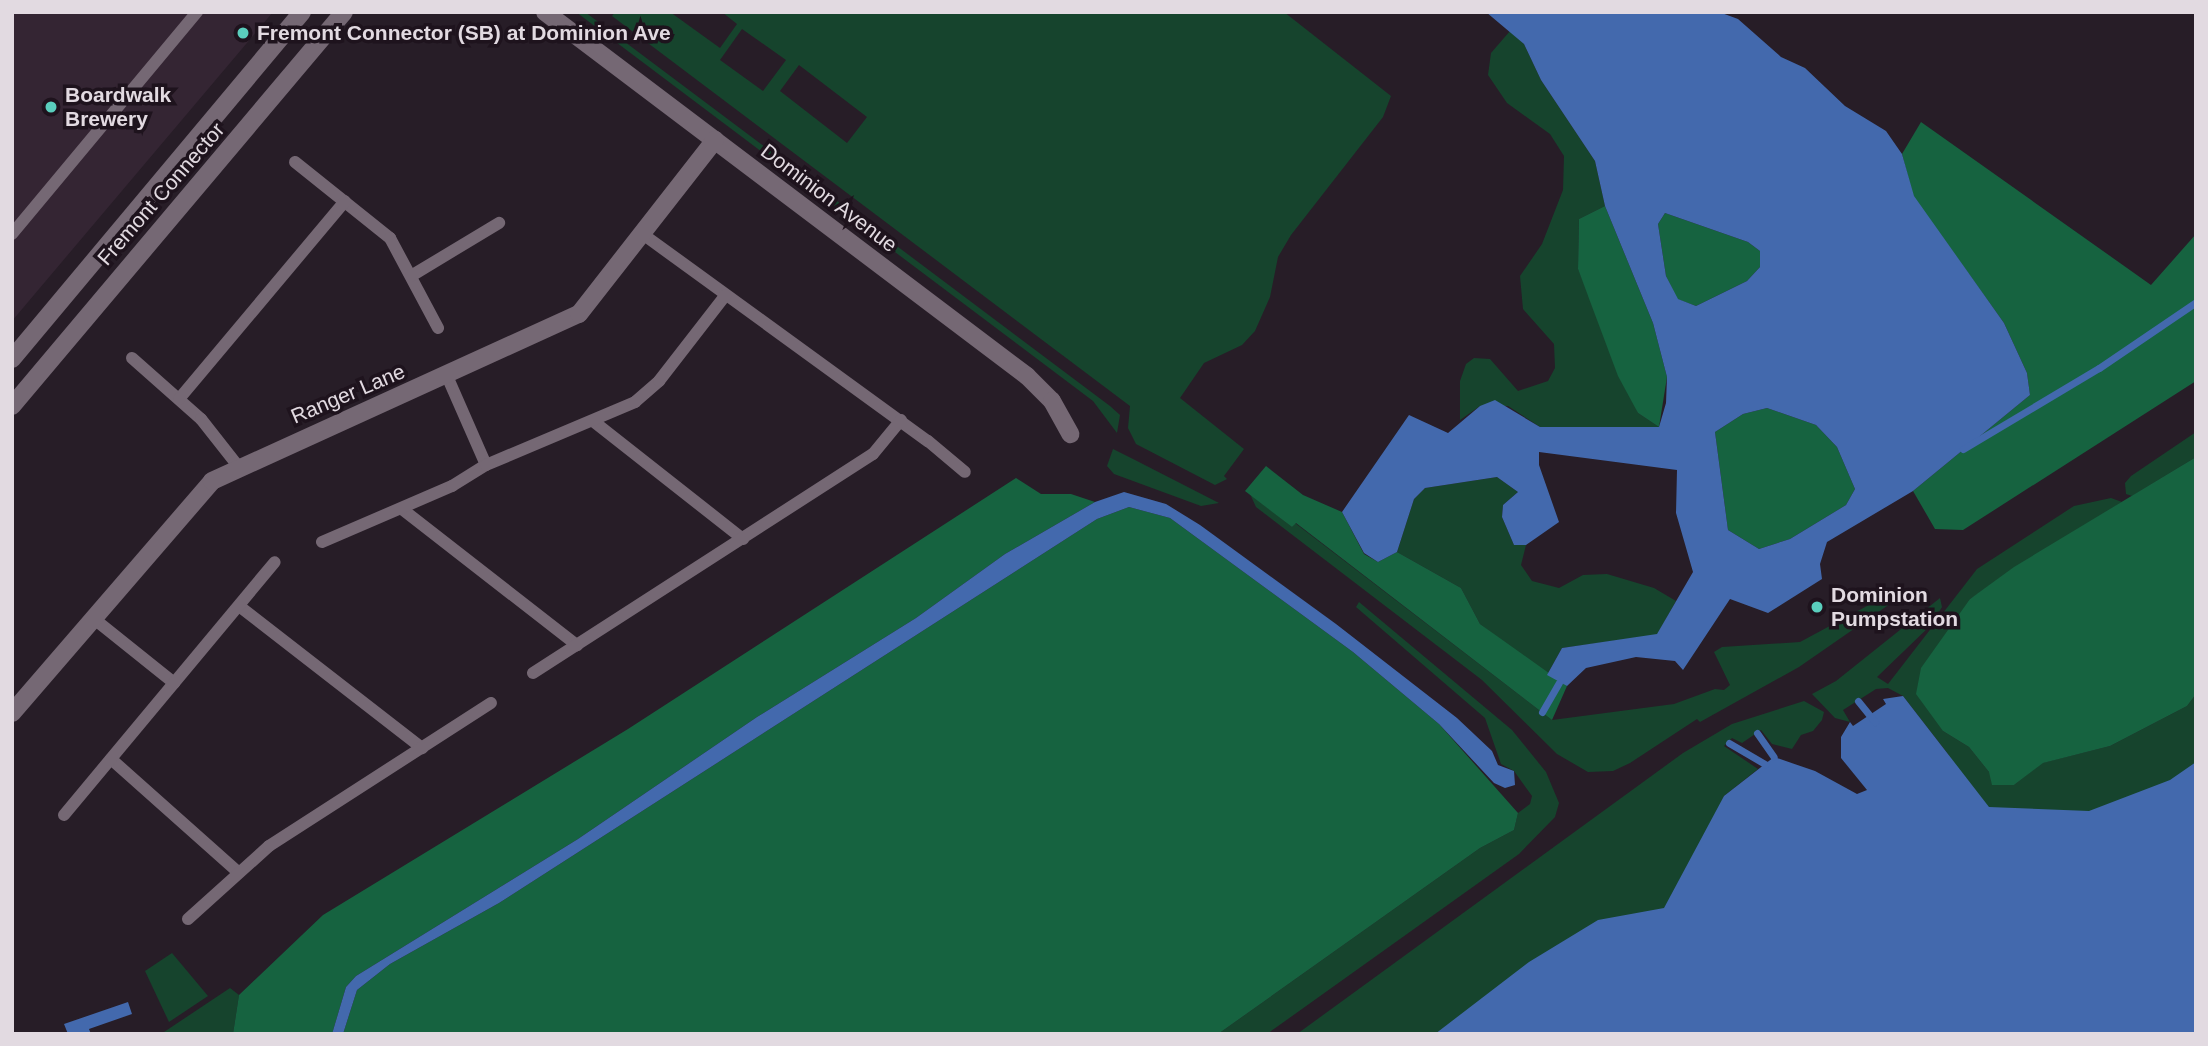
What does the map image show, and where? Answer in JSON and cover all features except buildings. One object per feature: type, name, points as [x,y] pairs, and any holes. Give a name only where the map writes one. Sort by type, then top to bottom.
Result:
[{"type":"street","name":"Fremont Connector","points":[[12,359],[302,12]]},
{"type":"street","name":"Fremont Connector","points":[[12,405],[344,12]]},
{"type":"street","name":"Dominion Avenue","points":[[545,12],[1027,376],[1052,401],[1070,434]]},
{"type":"street","name":"Ranger Lane","points":[[12,713],[196,495],[239,466],[446,376],[579,314],[644,235],[715,140]]},
{"type":"lane","points":[[12,234],[197,12]]},
{"type":"lane","points":[[295,162],[390,238],[438,328]]},
{"type":"lane","points":[[178,399],[345,201]]},
{"type":"lane","points":[[411,276],[499,223]]},
{"type":"lane","points":[[644,235],[724,296],[901,421],[965,472]]},
{"type":"lane","points":[[322,542],[402,509],[486,464],[593,421],[652,388],[724,296]]},
{"type":"lane","points":[[132,358],[214,432],[239,466]]},
{"type":"lane","points":[[446,376],[486,464]]},
{"type":"lane","points":[[593,421],[743,539]]},
{"type":"lane","points":[[533,673],[873,454],[901,421]]},
{"type":"lane","points":[[402,509],[578,645]]},
{"type":"lane","points":[[64,815],[275,562]]},
{"type":"lane","points":[[239,606],[422,748]]},
{"type":"lane","points":[[93,618],[174,683]]},
{"type":"lane","points":[[188,919],[270,846],[491,703]]},
{"type":"lane","points":[[111,759],[238,872]]},
{"type":"shaded area","points":[[12,12],[273,12],[12,321]]},
{"type":"green space","points":[[576,12],[585,12],[1110,406],[1120,415],[1117,433],[1093,401]]},
{"type":"green space","points":[[615,12],[670,12],[720,48],[737,24],[722,12],[1284,12],[1391,96],[1383,117],[1291,235],[1278,257],[1270,297],[1255,331],[1242,345],[1204,363],[1180,398],[1244,449],[1224,476],[1227,479],[1215,485],[1136,444],[1128,428],[1130,406],[612,16]],"holes":[[[742,29],[786,60],[763,91],[720,60]],[[799,65],[867,117],[847,143],[780,91]]]},
{"type":"green space","points":[[1510,31],[1524,44],[1541,80],[1595,161],[1605,206],[1579,219],[1578,269],[1638,413],[1659,427],[1540,427],[1508,406],[1480,406],[1460,420],[1460,381],[1466,364],[1474,358],[1490,359],[1518,391],[1548,381],[1555,368],[1554,344],[1523,309],[1520,276],[1542,244],[1563,190],[1564,156],[1550,134],[1507,103],[1488,75],[1491,53]]},
{"type":"green space","points":[[1921,122],[2151,285],[2196,234],[2196,381],[1963,530],[1935,529],[1913,491],[2030,395],[2027,373],[2004,323],[1913,196],[1902,154]]},
{"type":"green space","points":[[1605,206],[1653,323],[1667,377],[1659,427],[1638,413],[1618,376],[1578,269],[1579,219]]},
{"type":"green space","points":[[1665,213],[1748,242],[1760,251],[1760,267],[1747,281],[1696,306],[1677,299],[1666,276],[1658,224]]},
{"type":"green space","points":[[1767,408],[1816,425],[1837,447],[1855,489],[1846,505],[1790,539],[1759,549],[1728,530],[1715,432],[1743,414]]},
{"type":"green space","points":[[2196,432],[2196,457],[2132,496],[2126,494],[2125,483],[2131,476]]},
{"type":"green space","points":[[1113,449],[1219,503],[1201,506],[1114,474],[1107,466]]},
{"type":"green space","points":[[2196,457],[2196,694],[2187,706],[2110,746],[2043,763],[2014,785],[1992,785],[1989,772],[1969,747],[1943,731],[1916,694],[1921,668],[1970,599],[2014,567]]},
{"type":"green space","points":[[1266,466],[1303,495],[1342,512],[1364,554],[1378,562],[1397,552],[1461,588],[1480,624],[1567,686],[1552,720],[1296,523],[1292,527],[1245,491]]},
{"type":"green space","points":[[1497,477],[1518,492],[1503,505],[1502,517],[1514,545],[1526,545],[1521,565],[1532,581],[1559,588],[1583,575],[1607,574],[1654,588],[1676,601],[1657,635],[1562,648],[1547,675],[1480,624],[1461,588],[1397,552],[1414,499],[1425,488]]},
{"type":"green space","points":[[1016,478],[1041,494],[1071,494],[1095,502],[1005,554],[916,618],[757,717],[578,839],[356,976],[346,987],[332,1034],[233,1034],[239,995],[323,915],[628,729]]},
{"type":"green space","points":[[1250,494],[1292,527],[1295,523],[1552,720],[1674,704],[1715,689],[1724,690],[1730,685],[1714,652],[1722,647],[1800,642],[1880,599],[1900,597],[1799,667],[1700,722],[1697,719],[1630,763],[1613,771],[1588,772],[1557,754],[1482,680],[1256,507]]},
{"type":"green space","points":[[2111,498],[2122,502],[1970,599],[1943,731],[1969,747],[1989,772],[2014,785],[2042,763],[2110,746],[2187,706],[2196,694],[2196,981],[2095,1017],[1948,754],[1903,696],[1888,688],[1876,689],[1843,710],[1850,722],[1835,718],[1812,694],[1836,681],[1940,598],[1942,607],[1931,625],[1877,677],[1888,684],[1977,569],[2074,506]]},
{"type":"green space","points":[[1129,507],[1170,518],[1353,652],[1439,724],[1518,813],[1514,830],[1480,848],[1218,1034],[343,1034],[357,990],[390,964],[499,903],[1097,519]]},
{"type":"green space","points":[[1359,602],[1512,730],[1546,772],[1559,803],[1555,817],[1519,854],[1267,1034],[1218,1034],[1480,848],[1514,830],[1518,813],[1530,804],[1532,796],[1514,771],[1501,764],[1485,718],[1356,607]]},
{"type":"green space","points":[[1804,701],[1824,712],[1822,720],[1813,731],[1801,735],[1792,749],[1772,744],[1761,730],[1742,743],[1732,738],[1724,746],[1758,769],[1724,796],[1680,896],[1533,1034],[1297,1034],[1683,753],[1732,724]]},
{"type":"green space","points":[[172,953],[208,996],[169,1022],[145,971]]},
{"type":"green space","points":[[230,988],[239,995],[233,1034],[161,1034]]},
{"type":"water","points":[[1486,12],[1719,12],[1738,19],[1781,57],[1805,68],[1845,106],[1886,131],[1902,154],[1914,196],[2004,323],[2027,373],[2030,395],[1913,491],[1827,542],[1820,564],[1822,579],[1768,613],[1730,599],[1683,670],[1675,661],[1636,657],[1586,668],[1567,686],[1547,675],[1562,648],[1657,634],[1693,572],[1676,513],[1677,470],[1539,452],[1539,465],[1559,522],[1526,545],[1514,545],[1502,517],[1503,505],[1518,492],[1497,477],[1425,488],[1414,499],[1397,552],[1378,562],[1364,553],[1342,512],[1409,415],[1448,433],[1480,406],[1495,400],[1540,427],[1659,427],[1666,403],[1667,377],[1653,323],[1605,206],[1595,161],[1541,80],[1524,44]],"holes":[[[1665,213],[1748,242],[1760,251],[1760,267],[1747,281],[1696,306],[1678,299],[1666,276],[1658,224]],[[1767,408],[1816,425],[1837,447],[1855,489],[1846,505],[1790,539],[1759,549],[1728,530],[1715,432],[1743,414]]]},
{"type":"water","points":[[1124,492],[1166,504],[1200,525],[1336,624],[1457,718],[1492,751],[1498,765],[1514,771],[1515,785],[1505,788],[1494,783],[1439,724],[1353,652],[1170,518],[1129,507],[1097,519],[499,903],[390,964],[357,990],[343,1034],[332,1034],[346,987],[356,976],[578,839],[757,717],[916,618],[1005,554],[1095,502]]},
{"type":"water","points":[[1903,696],[1989,807],[2089,811],[2170,780],[2196,762],[2196,1034],[1435,1034],[1529,962],[1598,920],[1664,908],[1724,796],[1774,757],[1815,771],[1857,794],[1867,790],[1841,758],[1841,737],[1850,722],[1853,726],[1886,704],[1883,699]]},
{"type":"water","points":[[128,1002],[132,1014],[89,1029],[91,1034],[68,1034],[64,1024]]},
{"type":"waterway","points":[[1963,449],[2099,368],[2196,302]]},
{"type":"waterway","points":[[1542,712],[1559,682]]},
{"type":"waterway","points":[[1858,701],[1875,722]]},
{"type":"waterway","points":[[1757,733],[1774,757]]},
{"type":"waterway","points":[[1729,743],[1765,764]]},
{"type":"place","name":"Fremont Connector (SB) at Dominion Ave","points":[[243,33]]},
{"type":"place","name":"Boardwalk Brewery","points":[[51,107]]},
{"type":"place","name":"Dominion Pumpstation","points":[[1817,607]]}]
